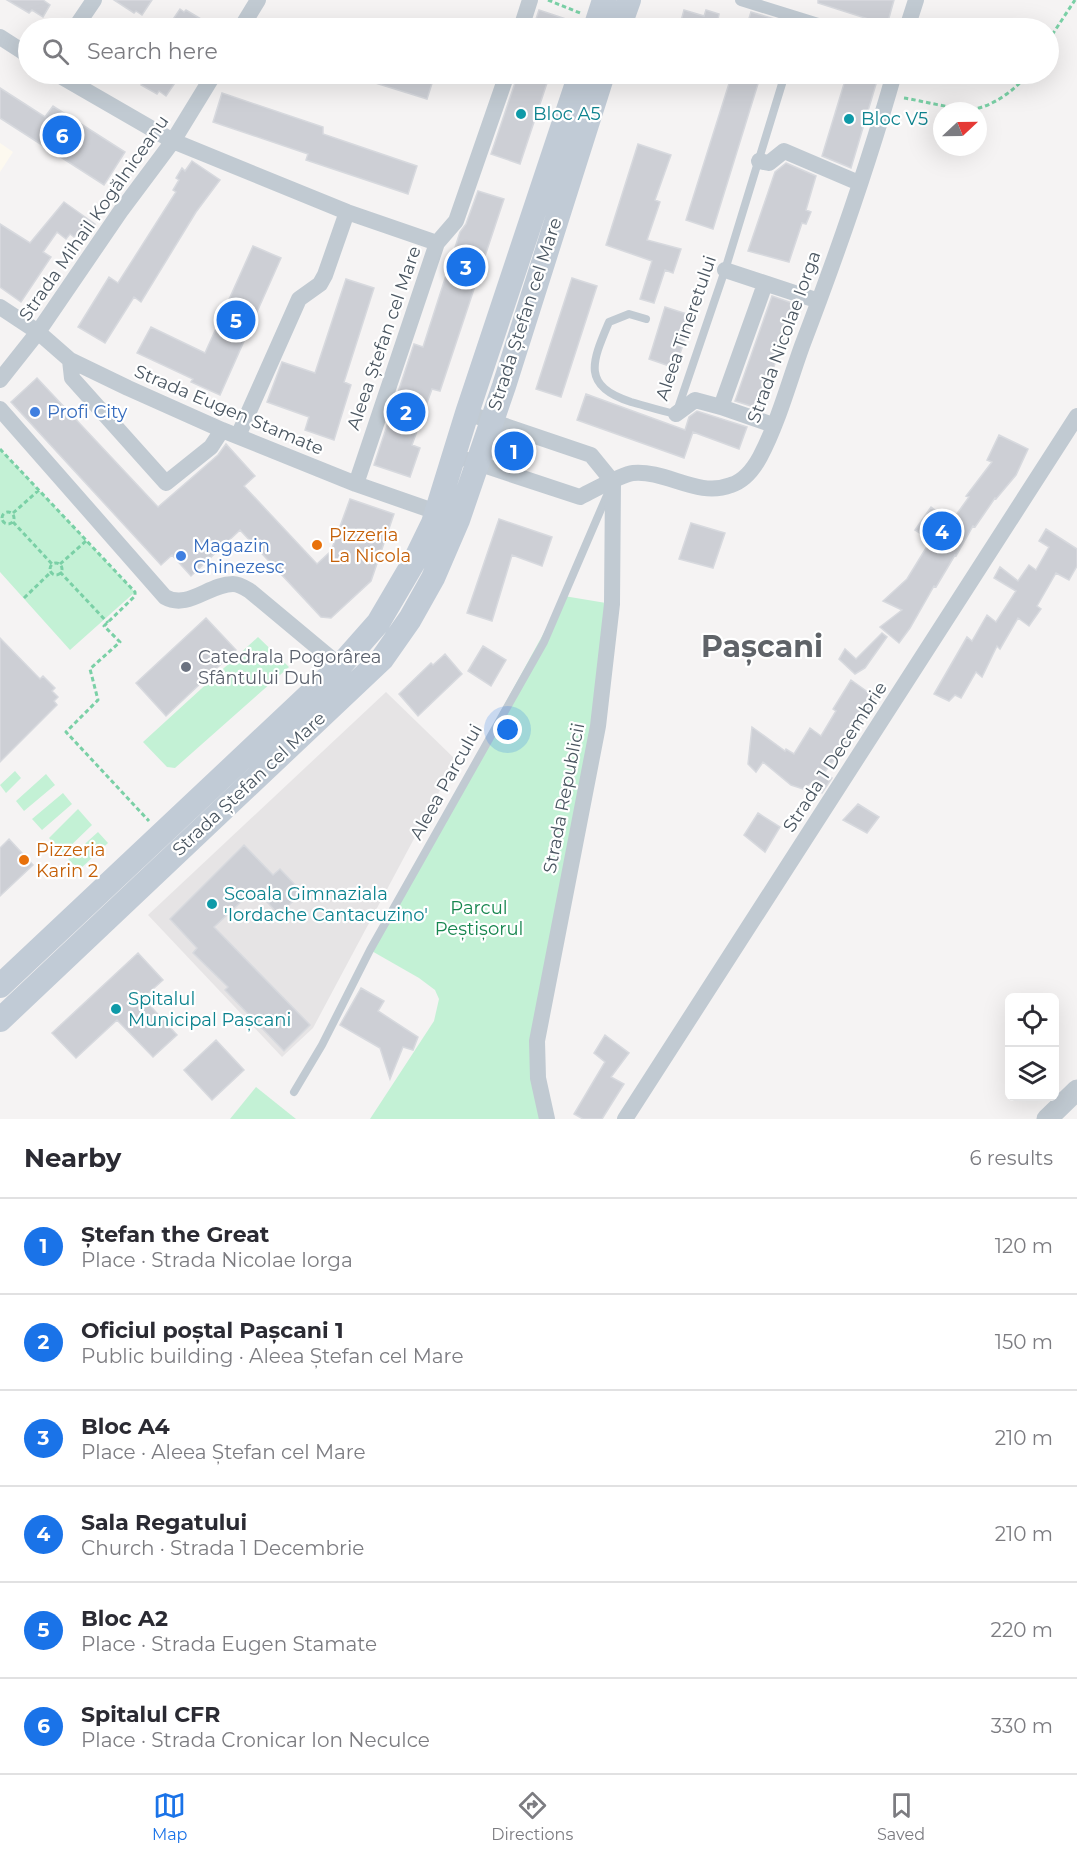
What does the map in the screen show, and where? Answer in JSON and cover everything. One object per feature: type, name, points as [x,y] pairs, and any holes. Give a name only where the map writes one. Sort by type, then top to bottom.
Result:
[{"type":"main road","points":[[605,18],[630,0]]},
{"type":"main road","name":"Strada Ștefan cel Mare","points":[[466,459],[466,413],[577,84]]},
{"type":"main road","name":"Strada Ștefan cel Mare","points":[[0,1020],[382,659],[411,619],[433,578],[447,516],[466,459],[491,421],[600,84]]},
{"type":"main road","name":"Strada Ștefan cel Mare","points":[[0,986],[340,666],[378,622],[416,560],[447,516]]},
{"type":"main road","points":[[236,763],[253,781]]},
{"type":"street","points":[[82,18],[94,0]]},
{"type":"street","points":[[247,18],[258,0]]},
{"type":"street","points":[[524,18],[530,0]]},
{"type":"street","points":[[741,0],[785,18]]},
{"type":"street","points":[[910,18],[915,0]]},
{"type":"street","points":[[0,37],[18,49]]},
{"type":"street","points":[[74,84],[172,141],[347,212],[437,243]]},
{"type":"street","name":"Strada Mihail Kogălniceanu","points":[[0,380],[38,332],[172,141],[208,84]]},
{"type":"street","name":"Aleea Ștefan cel Mare","points":[[356,484],[437,243],[456,221],[504,84]]},
{"type":"street","name":"Strada Nicolae Iorga","points":[[466,459],[580,497],[613,482],[622,475],[634,473],[650,474],[699,488],[732,485],[752,470],[773,425],[819,301],[891,84]]},
{"type":"street","points":[[759,161],[769,162],[784,151],[860,183]]},
{"type":"street","points":[[238,436],[299,299],[320,284],[325,275],[347,212]]},
{"type":"street","points":[[725,270],[819,301]]},
{"type":"street","points":[[721,407],[765,284]]},
{"type":"street","name":"Strada Eugen Stamate","points":[[0,307],[38,332],[70,360],[128,388],[222,430],[356,484],[447,516]]},
{"type":"street","points":[[70,360],[72,378],[166,483],[211,447],[222,430]]},
{"type":"street","points":[[676,414],[694,400],[773,425]]},
{"type":"street","points":[[0,409],[165,597],[172,601],[187,601],[219,586],[235,584],[250,591],[340,666]]},
{"type":"street","points":[[466,413],[591,455],[613,482]]},
{"type":"street","name":"Strada 1 Decembrie","points":[[625,1119],[1077,416]]},
{"type":"street","name":"Strada Republicii","points":[[547,1119],[538,1078],[537,1041],[598,726],[612,604],[613,482]]},
{"type":"street","points":[[1047,1119],[1077,1090]]},
{"type":"lane","name":"Aleea Tineretului","points":[[646,319],[629,314],[609,322],[595,366],[596,379],[612,396],[676,414],[725,270],[782,84]]},
{"type":"lane","name":"Aleea Parcului","points":[[294,1092],[322,1045],[370,950],[544,642],[613,482]]},
{"type":"path","points":[[548,0],[601,18]]},
{"type":"path","points":[[1059,24],[1075,0]]},
{"type":"path","points":[[888,95],[972,110],[996,101],[1018,84]]},
{"type":"path","points":[[0,449],[135,592],[135,596],[104,626],[120,642],[90,669],[98,700],[66,732],[161,834]]},
{"type":"path","points":[[12,513],[39,490]]},
{"type":"path","points":[[0,508],[4,512],[12,513]]},
{"type":"path","points":[[4,512],[1,523],[13,522]]},
{"type":"path","points":[[12,513],[13,522]]},
{"type":"path","points":[[13,522],[52,564],[60,564],[86,541]]},
{"type":"path","points":[[24,598],[51,572],[52,564]]},
{"type":"path","points":[[60,564],[60,572],[108,622]]},
{"type":"path","points":[[51,572],[56,575],[60,572]]},
{"type":"shaded area","points":[[0,143],[13,152],[0,172]]},
{"type":"shaded area","points":[[386,692],[456,760],[313,1028],[282,1057],[148,915]]},
{"type":"green space","points":[[0,449],[135,592],[70,650],[0,572]]},
{"type":"green space","name":"Parcul Peștișorul","points":[[564,596],[612,604],[537,1041],[547,1119],[370,1119],[434,1021],[439,999],[435,990],[419,978],[370,950]]},
{"type":"green space","points":[[258,637],[289,667],[175,768],[167,767],[143,742]]},
{"type":"green space","points":[[15,771],[21,778],[6,793],[0,785]]},
{"type":"green space","points":[[46,774],[55,785],[24,811],[16,801]]},
{"type":"green space","points":[[63,793],[72,804],[42,830],[32,819]]},
{"type":"green space","points":[[78,809],[92,825],[63,853],[49,838]]},
{"type":"green space","points":[[98,832],[108,843],[79,870],[68,859]]},
{"type":"green space","points":[[256,1087],[296,1119],[230,1119]]},
{"type":"building","points":[[7,0],[43,0],[50,5],[43,17],[32,10],[29,13]]},
{"type":"building","points":[[114,0],[152,0],[142,15],[136,11],[134,13]]},
{"type":"building","points":[[818,0],[894,0],[889,18],[865,18],[818,3]]},
{"type":"building","points":[[180,9],[199,18],[174,18]]},
{"type":"building","points":[[539,10],[563,18],[536,18]]},
{"type":"building","points":[[684,10],[704,16],[706,10],[719,14],[718,18],[682,18]]},
{"type":"building","points":[[751,12],[771,18],[749,18]]},
{"type":"building","points":[[142,84],[174,84],[166,96]]},
{"type":"building","points":[[379,84],[432,84],[427,99]]},
{"type":"building","name":"Bloc A5","points":[[515,84],[547,84],[520,164],[491,154]]},
{"type":"building","points":[[729,84],[758,84],[713,229],[686,220]]},
{"type":"building","name":"Bloc V5","points":[[844,84],[876,84],[851,168],[822,156]]},
{"type":"building","points":[[0,88],[45,117],[53,106],[125,152],[104,185],[0,118]]},
{"type":"building","points":[[222,93],[323,127],[323,134],[417,166],[408,194],[306,160],[308,154],[213,122]]},
{"type":"building","points":[[638,144],[671,155],[655,200],[660,202],[647,240],[681,249],[673,273],[665,270],[654,303],[640,299],[652,261],[606,245]]},
{"type":"building","points":[[192,161],[220,180],[196,212],[141,302],[134,297],[105,343],[78,327],[109,277],[118,283],[176,192],[173,190],[179,180],[176,178],[182,168],[185,171]]},
{"type":"building","points":[[786,163],[816,176],[806,210],[811,212],[806,224],[802,223],[789,262],[748,251],[775,172]]},
{"type":"building","points":[[478,191],[504,199],[440,391],[432,389],[412,445],[420,448],[410,477],[374,465],[414,344],[423,347],[460,232],[466,224]]},
{"type":"building","points":[[64,202],[95,224],[86,234],[82,230],[78,237],[70,234],[66,239],[57,232],[43,252],[51,257],[21,302],[0,287],[0,224],[30,243]]},
{"type":"building","points":[[253,246],[281,258],[220,395],[191,382],[193,379],[137,353],[151,327],[205,353]]},
{"type":"building","points":[[572,278],[597,286],[561,397],[536,389]]},
{"type":"building","points":[[346,279],[374,288],[344,382],[351,385],[334,440],[305,430],[309,417],[267,402],[282,362],[315,373]]},
{"type":"building","points":[[772,296],[795,304],[760,408],[735,401]]},
{"type":"building","points":[[665,307],[693,316],[675,368],[649,359]]},
{"type":"building","points":[[37,378],[158,507],[218,455],[226,444],[255,476],[244,486],[317,564],[331,551],[350,499],[394,514],[371,581],[331,618],[321,617],[240,530],[191,576],[172,555],[161,565],[11,402]]},
{"type":"building","points":[[586,394],[685,430],[689,417],[697,411],[747,427],[739,449],[693,432],[684,458],[577,420]]},
{"type":"building","points":[[999,435],[1028,449],[1016,475],[995,498],[975,527],[973,526],[899,643],[880,627],[902,610],[883,601],[907,579],[931,540],[915,530],[931,507],[951,522],[969,497],[966,496],[992,462],[987,460]]},
{"type":"building","points":[[499,519],[552,537],[542,566],[512,555],[492,621],[467,613]]},
{"type":"building","points":[[691,523],[725,533],[713,568],[679,559]]},
{"type":"building","points":[[1046,529],[1077,549],[1077,566],[1069,580],[1056,573],[1037,606],[1041,609],[1029,626],[1018,618],[1000,649],[997,646],[982,677],[976,672],[961,698],[955,695],[949,701],[934,694],[967,637],[972,641],[987,615],[996,622],[1016,591],[994,578],[1000,567],[1018,581],[1029,565],[1036,570],[1049,547],[1039,541]]},
{"type":"building","name":"Catedrala Pogorârea Sfântului Duh","points":[[206,618],[236,650],[166,716],[136,683]]},
{"type":"building","points":[[882,633],[887,637],[865,668],[855,674],[839,659],[845,649],[856,659]]},
{"type":"building","points":[[0,638],[40,679],[43,676],[55,688],[52,691],[58,697],[54,701],[57,705],[0,762]]},
{"type":"building","points":[[483,646],[506,660],[491,686],[468,671]]},
{"type":"building","points":[[445,654],[462,674],[418,716],[399,694],[431,663],[433,665]]},
{"type":"building","points":[[851,680],[876,698],[853,735],[824,773],[832,778],[822,793],[810,784],[803,789],[791,785],[763,762],[756,772],[748,764],[752,727],[785,751],[786,749],[794,754],[810,728],[821,736],[836,711],[833,709]]},
{"type":"building","points":[[858,804],[879,817],[867,833],[843,820]]},
{"type":"building","points":[[758,813],[780,827],[765,852],[744,835]]},
{"type":"building","points":[[9,839],[33,865],[0,896],[0,848]]},
{"type":"building","name":"Scoala Gimnaziala 'Iordache Cantacuzino'","points":[[244,845],[273,875],[280,869],[302,892],[279,915],[255,889],[214,927],[310,1025],[284,1051],[225,990],[228,987],[193,953],[197,948],[170,919]]},
{"type":"building","name":"Spitalul Municipal Pașcani","points":[[138,953],[163,980],[143,998],[177,1035],[153,1057],[117,1020],[76,1058],[52,1033]]},
{"type":"building","points":[[361,988],[384,1001],[378,1011],[418,1037],[413,1050],[403,1047],[390,1079],[380,1048],[340,1025]]},
{"type":"building","points":[[605,1035],[629,1053],[611,1077],[624,1084],[602,1119],[583,1119],[574,1114],[605,1062],[594,1053]]},
{"type":"building","points":[[216,1040],[244,1070],[212,1100],[184,1070]]},
{"type":"place","name":"Bloc A5","points":[[521,114]]},
{"type":"place","name":"Bloc V5","points":[[849,119]]},
{"type":"place","name":"Spitalul CFR","points":[[62,135]]},
{"type":"place","name":"Bloc A4","points":[[466,267]]},
{"type":"place","name":"Bloc A2","points":[[236,320]]},
{"type":"place","name":"Profi City","points":[[35,412]]},
{"type":"place","name":"Oficiul poștal Pașcani 1","points":[[406,412]]},
{"type":"place","name":"Ștefan the Great","points":[[514,451]]},
{"type":"place","name":"Sala Regatului","points":[[942,531]]},
{"type":"place","name":"Pizzeria La Nicola","points":[[317,545]]},
{"type":"place","name":"Magazin Chinezesc","points":[[181,556]]},
{"type":"place","name":"Catedrala Pogorârea Sfântului Duh","points":[[186,667]]},
{"type":"place","name":"Pizzeria Karin 2","points":[[24,860]]},
{"type":"place","name":"Scoala Gimnaziala 'Iordache Cantacuzino'","points":[[212,904]]},
{"type":"place","name":"Spitalul Municipal Pașcani","points":[[116,1009]]},
{"type":"district","name":"Pașcani","points":[[762,647]]}]
